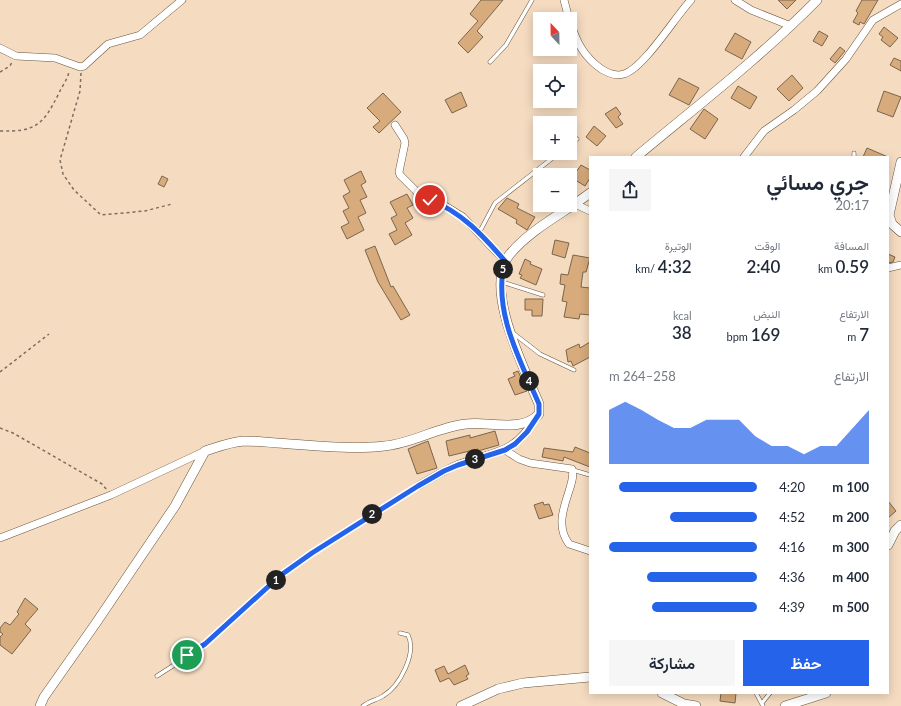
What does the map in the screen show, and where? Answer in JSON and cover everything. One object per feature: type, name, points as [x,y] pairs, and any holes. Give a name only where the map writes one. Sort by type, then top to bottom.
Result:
[{"type":"street","points":[[0,48],[16,56],[55,58],[80,67],[84,66],[108,44],[140,34],[182,0]]},
{"type":"street","points":[[564,0],[568,12]]},
{"type":"street","points":[[577,42],[590,60],[608,73],[624,74],[631,70],[658,44],[691,0]]},
{"type":"street","points":[[735,0],[750,10],[791,26]]},
{"type":"street","points":[[637,156],[703,103],[791,26],[817,0]]},
{"type":"street","points":[[745,156],[764,131],[794,110],[817,91],[846,59],[873,20],[901,4]]},
{"type":"street","points":[[395,125],[405,143],[399,172],[400,175],[419,194],[453,210],[463,217],[505,261]]},
{"type":"street","points":[[901,162],[889,214],[892,224],[901,232]]},
{"type":"street","points":[[577,203],[589,194]]},
{"type":"street","points":[[577,205],[589,211]]},
{"type":"street","points":[[418,486],[458,465],[505,450],[521,439],[539,414],[539,404],[509,329],[503,309],[502,282],[505,261],[519,245],[545,223],[562,212]]},
{"type":"street","points":[[889,268],[901,265]]},
{"type":"street","points":[[0,538],[111,495],[205,451],[243,441],[317,446],[384,446],[403,442],[447,426],[468,423],[524,424],[535,418]]},
{"type":"street","points":[[505,450],[530,464],[572,469],[572,477],[563,506],[562,523],[564,535],[569,544],[589,551]]},
{"type":"street","points":[[40,706],[44,697],[96,623],[174,506],[205,451]]},
{"type":"street","points":[[889,543],[895,531],[901,524]]},
{"type":"street","points":[[462,706],[498,689],[523,683],[589,677]]},
{"type":"street","points":[[664,694],[684,704],[696,706]]},
{"type":"street","points":[[785,706],[823,694]]},
{"type":"lane","points":[[490,62],[506,45],[532,0]]},
{"type":"lane","points":[[479,233],[496,203],[550,160]]},
{"type":"lane","points":[[502,282],[543,295]]},
{"type":"lane","points":[[509,329],[526,345],[540,354],[574,370]]},
{"type":"lane","points":[[572,469],[589,475]]},
{"type":"lane","points":[[157,676],[205,644],[255,598],[298,562],[418,486]]},
{"type":"lane","points":[[363,706],[384,696],[401,675],[411,650],[408,635],[400,633]]},
{"type":"lane","points":[[756,694],[762,705],[769,694]]},
{"type":"path","points":[[0,72],[10,66],[16,56]]},
{"type":"path","points":[[0,131],[15,131],[36,126],[50,111],[69,74],[70,64]]},
{"type":"path","points":[[80,67],[82,77],[80,91],[60,160],[63,174],[74,190],[100,215],[145,211],[172,204]]},
{"type":"path","points":[[0,372],[49,334]]},
{"type":"path","points":[[0,428],[12,433],[102,484],[111,495]]},
{"type":"building","points":[[481,0],[503,0],[477,31],[483,37],[468,53],[458,43],[478,21],[470,14]]},
{"type":"building","points":[[778,0],[796,0],[787,9]]},
{"type":"building","points":[[862,0],[878,0],[864,24],[860,22],[859,25],[853,22],[858,13],[856,11]]},
{"type":"building","points":[[884,27],[898,38],[890,47],[881,40],[883,37],[879,34]]},
{"type":"building","points":[[819,31],[828,36],[822,46],[813,41]]},
{"type":"building","points":[[735,33],[751,42],[742,59],[725,50]]},
{"type":"building","points":[[840,47],[845,51],[835,63],[830,59]]},
{"type":"building","points":[[894,58],[901,61],[901,71],[890,65]]},
{"type":"building","points":[[792,75],[803,88],[789,101],[777,89]]},
{"type":"building","points":[[679,78],[699,88],[689,105],[669,95]]},
{"type":"building","points":[[738,86],[757,97],[750,109],[731,98]]},
{"type":"building","points":[[884,91],[901,97],[893,117],[877,111]]},
{"type":"building","points":[[461,92],[467,106],[452,113],[445,100]]},
{"type":"building","points":[[383,93],[401,112],[379,133],[373,127],[380,121],[367,108]]},
{"type":"building","points":[[616,107],[621,114],[618,117],[623,124],[616,128],[605,114]]},
{"type":"building","points":[[704,109],[718,119],[705,139],[690,129]]},
{"type":"building","points":[[594,126],[606,136],[597,146],[586,137]]},
{"type":"building","points":[[867,148],[886,156],[863,156]]},
{"type":"building","points":[[581,165],[589,169],[589,180],[585,186],[577,181],[577,171]]},
{"type":"building","points":[[361,171],[366,182],[361,185],[367,197],[360,200],[366,213],[358,217],[364,230],[347,239],[341,227],[349,223],[343,211],[349,208],[343,196],[350,192],[344,180]]},
{"type":"building","points":[[162,176],[168,179],[164,187],[158,184]]},
{"type":"building","points":[[407,194],[413,205],[407,208],[413,218],[405,223],[412,235],[395,245],[389,234],[397,230],[391,218],[397,215],[390,202]]},
{"type":"building","points":[[507,198],[519,204],[517,208],[535,217],[527,230],[516,223],[517,220],[498,209]]},
{"type":"building","points":[[555,240],[569,243],[565,258],[552,254]]},
{"type":"building","points":[[375,246],[391,287],[393,286],[410,315],[401,320],[378,282],[365,250]]},
{"type":"building","points":[[889,254],[895,257],[893,262],[889,263]]},
{"type":"building","points":[[573,255],[589,258],[586,272],[583,272],[581,287],[589,288],[589,315],[580,314],[579,319],[564,317],[567,302],[562,301],[565,285],[560,284],[561,274],[568,275]]},
{"type":"building","points":[[525,259],[531,262],[530,264],[542,269],[536,285],[520,278],[522,275],[519,274]]},
{"type":"building","points":[[525,299],[543,299],[542,316],[532,316],[532,310],[525,310]]},
{"type":"building","points":[[589,343],[589,358],[573,366],[571,361],[568,362],[566,350],[579,344],[580,348]]},
{"type":"building","points":[[518,371],[527,391],[515,395],[508,379],[515,376],[513,373]]},
{"type":"building","points":[[495,431],[499,445],[478,451],[478,449],[449,456],[446,441],[470,435],[470,438]]},
{"type":"building","points":[[428,441],[437,468],[417,474],[408,449]]},
{"type":"building","points":[[575,447],[589,453],[589,467],[564,457],[563,461],[542,457],[544,448],[573,452]]},
{"type":"building","points":[[543,502],[544,505],[549,504],[553,515],[539,519],[534,505]]},
{"type":"building","points":[[889,502],[896,511],[889,517]]},
{"type":"building","points":[[25,598],[38,609],[25,624],[31,630],[12,654],[0,645],[0,637],[3,634],[0,632],[0,628],[5,622],[10,625],[19,614],[17,612]]},
{"type":"building","points":[[465,665],[469,674],[466,676],[468,679],[454,685],[449,678],[440,682],[435,670],[444,666],[448,674]]},
{"type":"building","points":[[721,694],[736,694],[735,703],[720,701]]},
{"type":"route","points":[[187,655],[205,644],[281,575],[298,562],[444,471],[485,455],[510,448],[527,432],[539,414],[539,404],[515,348],[505,319],[502,293],[502,274],[505,261],[463,217],[442,204],[430,200]]}]
